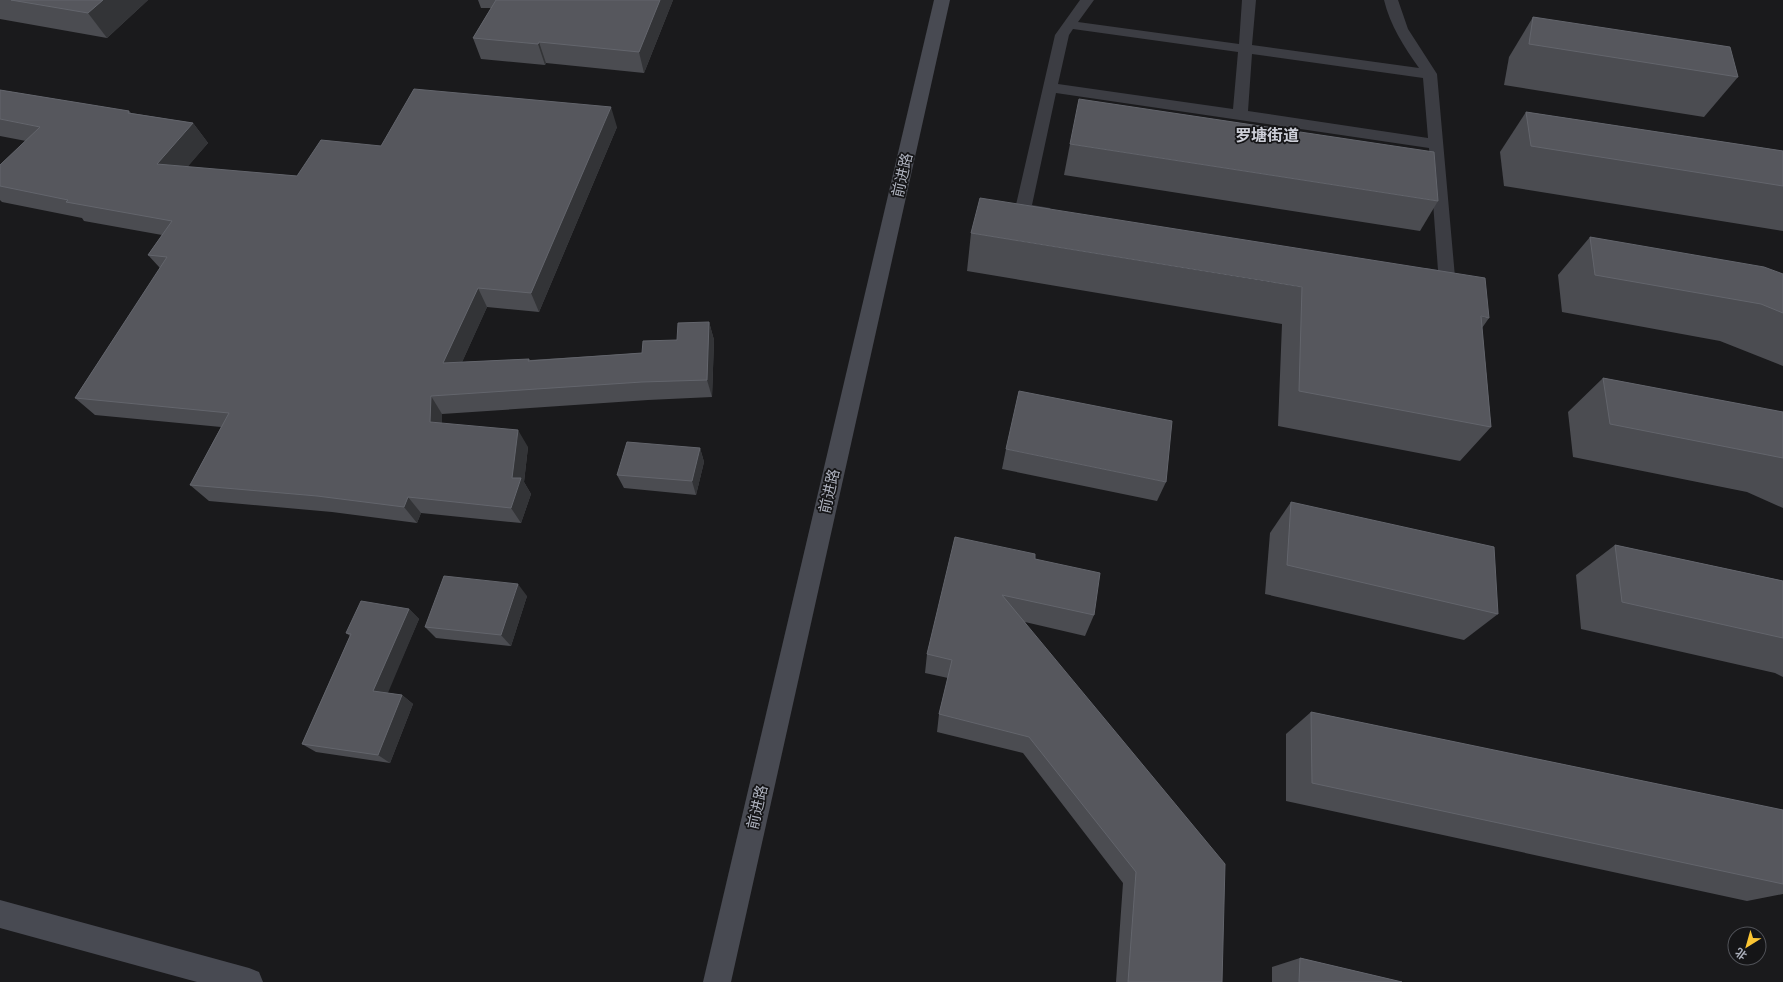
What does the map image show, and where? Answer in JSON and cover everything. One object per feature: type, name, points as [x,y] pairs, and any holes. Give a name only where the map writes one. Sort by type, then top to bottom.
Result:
[{"type":"street","name":"前进路","points":[[717,982],[942,0]]},
{"type":"street","points":[[0,914],[248,982]]},
{"type":"lane","points":[[1062,215],[1023,209],[1062,35],[1071,25],[1087,0]]},
{"type":"lane","points":[[1240,115],[1249,0]]},
{"type":"lane","points":[[1391,0],[1392,10],[1416,53],[1430,74],[1447,277],[1408,271]]},
{"type":"lane","points":[[1071,25],[1430,74]]},
{"type":"lane","points":[[1050,87],[1436,144]]},
{"type":"building","points":[[11,0],[103,0],[88,13]]},
{"type":"building","points":[[496,0],[660,0],[639,52],[539,42],[538,44],[473,38]]},
{"type":"building","points":[[1533,17],[1730,47],[1738,77],[1529,44]]},
{"type":"building","points":[[414,89],[611,107],[531,293],[478,288],[443,363],[529,359],[528,361],[642,353],[643,341],[677,340],[678,323],[709,322],[707,380],[642,382],[431,396],[430,422],[518,430],[512,478],[521,478],[511,508],[408,497],[404,507],[317,496],[190,485],[229,413],[75,398],[167,257],[148,255],[172,221],[66,202],[68,200],[0,186],[0,165],[40,127],[0,119],[0,90],[193,123],[157,164],[297,176],[321,140],[381,146]]},
{"type":"building","points":[[1079,99],[1434,152],[1438,201],[1070,144]]},
{"type":"building","points":[[1526,112],[1783,151],[1783,186],[1531,146]]},
{"type":"building","points":[[980,198],[1485,278],[1489,318],[1481,316],[1491,427],[1299,391],[1302,287],[971,233]]},
{"type":"building","points":[[1590,237],[1764,267],[1783,274],[1783,313],[1761,304],[1595,275]]},
{"type":"building","points":[[1603,378],[1783,412],[1783,458],[1610,424]]},
{"type":"building","points":[[1019,391],[1172,421],[1166,482],[1006,449]]},
{"type":"building","points":[[627,442],[700,448],[692,481],[617,475]]},
{"type":"building","points":[[1291,502],[1494,547],[1498,614],[1287,565]]},
{"type":"building","points":[[955,537],[1035,554],[1035,559],[1100,573],[1094,615],[1002,595],[1225,864],[1222,982],[1128,982],[1136,872],[1029,737],[939,714],[952,660],[927,654]]},
{"type":"building","points":[[1615,545],[1783,581],[1783,638],[1622,602]]},
{"type":"building","points":[[444,576],[518,584],[501,635],[425,627]]},
{"type":"building","points":[[361,601],[409,609],[373,691],[402,695],[378,755],[302,744],[351,634],[346,633]]},
{"type":"building","points":[[1311,712],[1783,810],[1783,884],[1312,783]]},
{"type":"building","points":[[1300,958],[1402,982],[1299,982]]},
{"type":"district","name":"罗塘街道","points":[[1267,135]]}]
